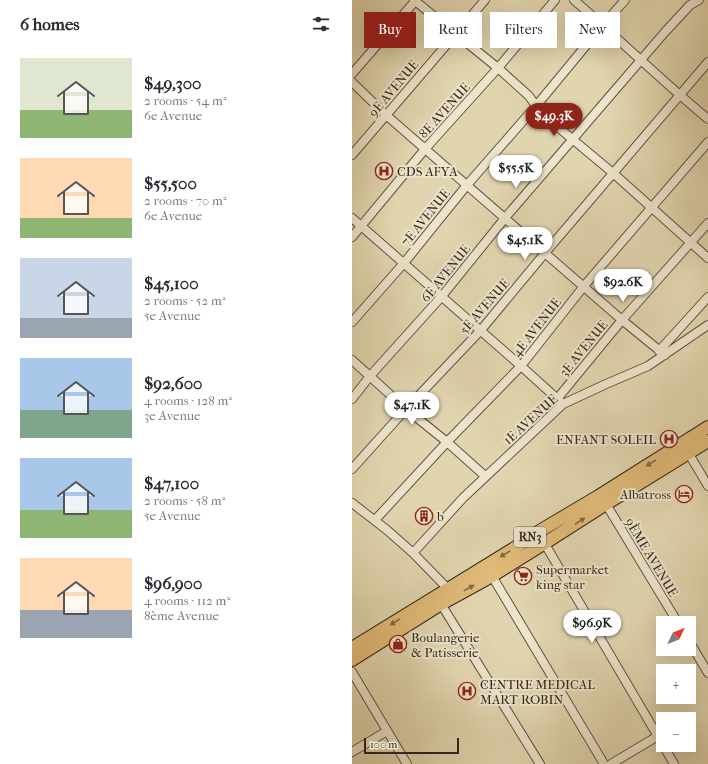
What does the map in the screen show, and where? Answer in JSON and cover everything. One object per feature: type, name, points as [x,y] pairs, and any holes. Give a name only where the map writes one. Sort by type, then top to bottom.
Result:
[{"type":"highway","name":"RN3","points":[[352,660],[441,604],[451,593],[492,576],[606,504],[685,448],[708,427]]},
{"type":"highway","name":"RN3","points":[[352,648],[451,593],[538,532],[597,497],[685,448],[708,441]]},
{"type":"street","points":[[352,74],[415,0],[429,12]]},
{"type":"street","name":"9E AVENUE","points":[[474,12],[484,0]]},
{"type":"street","name":"8E AVENUE","points":[[352,237],[425,149],[498,68],[555,0]]},
{"type":"street","points":[[574,0],[588,12]]},
{"type":"street","name":"7E AVENUE","points":[[614,12],[625,0]]},
{"type":"street","name":"6E AVENUE","points":[[352,399],[370,376],[442,296],[505,218],[665,32],[690,5],[699,0]]},
{"type":"street","points":[[620,41],[679,95],[708,119]]},
{"type":"street","name":"9E AVENUE","points":[[352,155],[443,48]]},
{"type":"street","points":[[473,48],[529,96],[536,106],[572,140],[613,173],[708,258]]},
{"type":"street","name":"7E AVENUE","points":[[352,322],[404,263],[467,184],[536,106],[584,48]]},
{"type":"street","name":"5E AVENUE","points":[[352,469],[406,409],[481,330],[708,62]]},
{"type":"street","points":[[352,82],[386,115],[662,353],[708,296]]},
{"type":"street","name":"4E AVENUE","points":[[375,520],[447,442],[521,366],[584,286],[708,142]]},
{"type":"street","points":[[352,218],[560,401]]},
{"type":"street","name":"3E AVENUE","points":[[560,401],[622,320],[708,224]]},
{"type":"street","name":"1E AVENUE","points":[[413,552],[463,498],[560,401],[606,384],[648,366],[662,353],[708,325]]},
{"type":"street","points":[[352,360],[406,409],[447,442],[485,476]]},
{"type":"street","points":[[685,448],[708,486]]},
{"type":"street","points":[[352,503],[413,552],[451,593]]},
{"type":"street","name":"9ÈME AVENUE","points":[[606,504],[674,616]]},
{"type":"street","points":[[538,532],[656,733]]},
{"type":"street","points":[[492,576],[604,764]]},
{"type":"street","points":[[441,604],[540,764]]},
{"type":"street","points":[[696,653],[708,673]]},
{"type":"street","points":[[352,672],[407,764]]},
{"type":"street","points":[[352,752],[387,730]]},
{"type":"street","points":[[611,764],[656,737]]},
{"type":"street","points":[[667,752],[674,764]]},
{"type":"place","name":"CDS AFYA","points":[[384,171]]},
{"type":"place","name":"ENFANT SOLEIL","points":[[669,439]]},
{"type":"place","name":"Albatross","points":[[684,494]]},
{"type":"place","name":"b","points":[[424,516]]},
{"type":"place","name":"Supermarket king star","points":[[523,576]]},
{"type":"place","name":"Boulangerie & Patisserie","points":[[398,644]]},
{"type":"place","name":"CENTRE MEDICAL MART ROBIN","points":[[467,691]]}]
